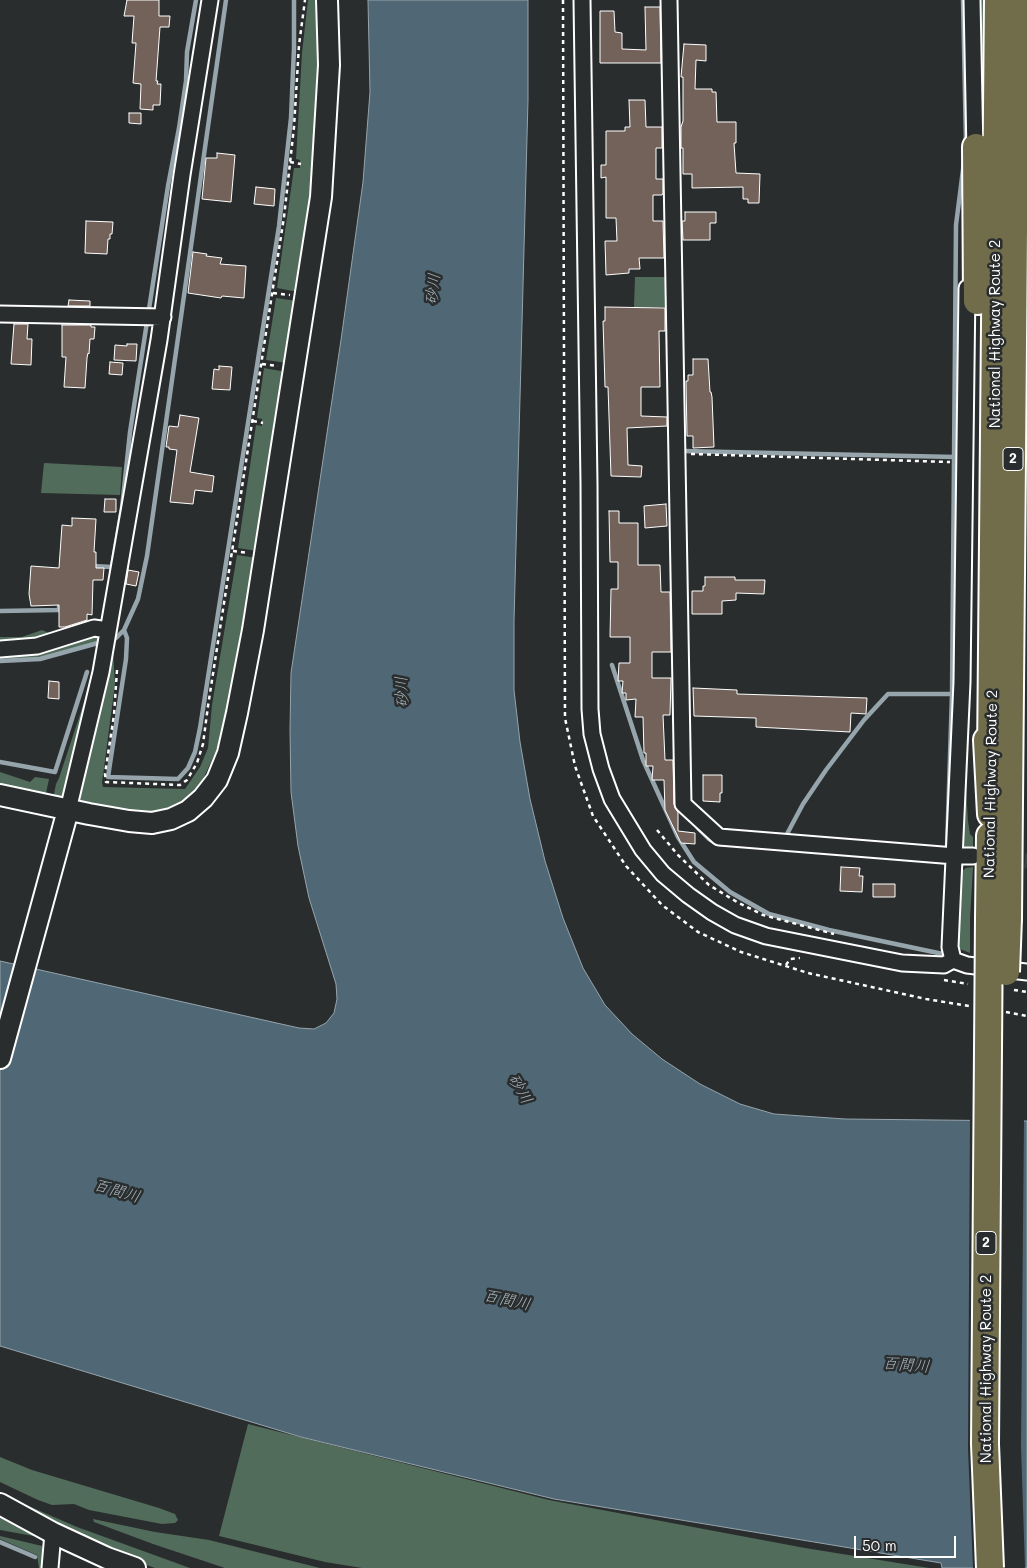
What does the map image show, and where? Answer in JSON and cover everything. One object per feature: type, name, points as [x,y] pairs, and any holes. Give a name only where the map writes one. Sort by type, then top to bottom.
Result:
[{"type":"highway","name":"National Highway Route 2","points":[[998,0],[991,814],[998,918],[1006,983],[1004,1424],[1007,1568]]},
{"type":"highway","name":"National Highway Route 2","points":[[990,1568],[985,1444],[998,918],[1011,656],[1016,0]]},
{"type":"highway","points":[[976,146],[980,614],[991,814]]},
{"type":"highway","points":[[1011,656],[1023,619],[1027,481]]},
{"type":"street","points":[[0,1058],[68,810],[101,672],[153,317],[182,176],[210,0]]},
{"type":"street","points":[[0,795],[68,810],[129,821],[152,823],[171,819],[188,811],[203,798],[217,780],[228,753],[253,630],[321,197],[329,65],[327,0]]},
{"type":"street","points":[[582,0],[590,482],[590,709],[592,734],[601,769],[612,799],[643,850],[663,874],[696,901],[735,925],[766,936],[902,963],[944,965],[953,960],[967,965],[1027,972]]},
{"type":"street","points":[[669,0],[683,804],[719,837],[973,856]]},
{"type":"street","points":[[953,960],[950,947],[962,682],[968,226],[976,146],[972,0]]},
{"type":"street","points":[[0,314],[153,317]]},
{"type":"street","points":[[0,649],[37,646],[94,628],[107,639]]},
{"type":"street","points":[[0,1504],[53,1533],[107,1558],[135,1568]]},
{"type":"street","points":[[50,1568],[53,1533]]},
{"type":"path","points":[[107,639],[116,650],[117,673],[114,715],[105,774],[106,782],[180,785],[187,780],[197,763],[203,744],[284,217],[294,127],[299,46],[305,0]]},
{"type":"path","points":[[563,0],[565,718],[575,766],[594,816],[626,866],[662,904],[698,932],[741,952],[808,973],[926,999],[972,1007]]},
{"type":"path","points":[[290,162],[300,164]]},
{"type":"path","points":[[273,293],[285,294]]},
{"type":"path","points":[[262,364],[277,366]]},
{"type":"path","points":[[253,421],[263,423]]},
{"type":"path","points":[[685,454],[949,461],[952,463]]},
{"type":"path","points":[[232,551],[244,553]]},
{"type":"path","points":[[657,830],[678,855],[709,885],[738,902],[763,915],[838,935]]},
{"type":"path","points":[[939,979],[968,984]]},
{"type":"path","points":[[1007,989],[1027,992]]},
{"type":"path","points":[[1000,1011],[1027,1016]]},
{"type":"green space","points":[[308,0],[319,0],[320,56],[310,216],[298,292],[277,288],[294,168],[300,168],[300,160],[296,159],[302,53]]},
{"type":"green space","points":[[980,0],[987,0],[984,214]]},
{"type":"green space","points":[[635,277],[668,277],[668,306],[634,307]]},
{"type":"green space","points":[[276,298],[297,301],[287,363],[266,360]]},
{"type":"green space","points":[[264,368],[286,372],[257,551],[238,548],[256,425],[262,426],[262,419],[257,418]]},
{"type":"green space","points":[[44,463],[122,467],[120,495],[41,493]]},
{"type":"green space","points":[[237,555],[257,558],[232,699],[216,751],[198,790],[178,807],[163,812],[147,814],[86,807],[78,799],[113,651],[115,684],[102,782],[103,787],[185,789],[200,767],[208,748],[212,705]]},
{"type":"green space","points":[[42,630],[49,633],[45,639],[0,645],[0,637],[22,637]]},
{"type":"green space","points":[[97,634],[97,642],[41,658],[0,660],[0,652]]},
{"type":"green space","points":[[94,672],[68,789],[63,797],[53,799],[56,784]]},
{"type":"green space","points":[[964,757],[968,821],[970,834],[973,837],[973,852],[966,850],[960,843]]},
{"type":"green space","points":[[0,772],[30,782],[35,777],[49,779],[45,798],[0,788]]},
{"type":"green space","points":[[973,867],[970,953],[960,949],[957,939],[961,872],[966,868]]},
{"type":"green space","points":[[248,1424],[549,1500],[805,1548],[929,1568],[362,1568],[325,1562],[219,1536]]},
{"type":"green space","points":[[0,1457],[32,1470],[159,1508],[175,1514],[178,1520],[175,1523],[162,1524],[89,1510],[74,1504],[52,1505],[0,1482]]},
{"type":"green space","points":[[10,1498],[77,1527],[190,1568],[155,1568],[110,1552],[75,1536]]},
{"type":"green space","points":[[0,1514],[31,1530],[39,1537],[0,1530]]},
{"type":"green space","points":[[93,1519],[155,1532],[209,1540],[320,1568],[225,1568],[153,1544],[94,1522]]},
{"type":"green space","points":[[0,1536],[42,1546],[43,1568],[39,1568],[37,1555],[0,1539]]},
{"type":"water","points":[[368,0],[528,0],[528,100],[514,621],[514,690],[520,742],[530,799],[545,861],[563,918],[583,968],[605,1005],[632,1034],[662,1059],[700,1084],[740,1104],[774,1114],[845,1119],[1027,1121],[1027,1568],[942,1568],[941,1563],[554,1499],[301,1437],[0,1346],[0,961],[299,1028],[314,1029],[326,1023],[334,1013],[337,999],[336,984],[309,898],[298,846],[291,792],[291,673],[363,182],[370,92]]},
{"type":"pier","points":[[970,1118],[1024,1119],[1021,1446],[1025,1568],[973,1568],[968,1449]]},
{"type":"building","points":[[127,0],[159,0],[159,16],[170,16],[169,27],[160,27],[156,81],[158,81],[157,84],[161,84],[160,105],[153,105],[153,110],[140,109],[141,84],[133,83],[136,43],[132,43],[134,16],[124,16]]},
{"type":"building","points":[[645,7],[660,7],[661,63],[600,63],[600,11],[614,11],[615,32],[622,33],[622,49],[646,50]]},
{"type":"building","points":[[684,44],[706,45],[706,61],[696,60],[695,89],[712,89],[712,92],[716,92],[717,122],[736,122],[736,143],[734,143],[736,173],[760,174],[759,203],[748,203],[748,199],[743,199],[743,187],[692,188],[692,174],[683,174],[681,127],[683,121],[683,77],[681,77]]},
{"type":"building","points":[[629,100],[645,100],[646,127],[662,127],[662,148],[656,148],[656,179],[663,179],[663,193],[662,195],[653,195],[653,221],[663,221],[664,258],[639,258],[640,269],[629,269],[629,273],[606,275],[605,241],[617,241],[616,218],[606,218],[606,177],[601,178],[601,165],[606,165],[606,131],[625,131],[625,127],[630,127]]},
{"type":"building","points":[[129,113],[141,113],[141,124],[129,123]]},
{"type":"building","points":[[217,153],[235,155],[231,202],[202,199],[206,158],[217,158]]},
{"type":"building","points":[[256,187],[275,189],[274,206],[254,204]]},
{"type":"building","points":[[685,212],[716,212],[716,223],[710,223],[710,240],[683,240],[682,221],[685,221]]},
{"type":"building","points":[[86,221],[113,222],[112,234],[110,234],[110,239],[108,239],[107,254],[85,253]]},
{"type":"building","points":[[193,252],[222,258],[220,264],[246,266],[244,298],[222,296],[221,298],[188,293]]},
{"type":"building","points":[[69,300],[90,301],[90,306],[68,306]]},
{"type":"building","points":[[605,307],[665,308],[665,331],[659,331],[660,387],[641,387],[641,416],[667,417],[667,426],[627,428],[628,465],[642,466],[641,477],[611,476],[608,387],[605,387],[603,321],[605,321]]},
{"type":"building","points":[[14,324],[28,324],[27,339],[32,339],[31,365],[11,364]]},
{"type":"building","points":[[62,325],[91,325],[91,327],[95,327],[94,339],[90,339],[85,388],[64,387],[66,357],[62,357]]},
{"type":"building","points":[[127,344],[137,344],[136,361],[114,360],[115,345],[127,346]]},
{"type":"building","points":[[693,359],[708,359],[714,447],[693,448],[693,436],[687,436],[686,381],[688,381],[688,375],[693,375]]},
{"type":"building","points":[[110,362],[123,363],[122,375],[109,374]]},
{"type":"building","points":[[219,366],[232,367],[230,390],[212,389],[214,369],[219,370]]},
{"type":"building","points":[[180,415],[199,418],[190,472],[214,476],[212,492],[195,490],[193,504],[170,502],[177,450],[166,447],[169,426],[178,427]]},
{"type":"building","points":[[105,499],[116,499],[116,512],[104,512]]},
{"type":"building","points":[[666,504],[667,526],[645,528],[644,506]]},
{"type":"building","points":[[609,511],[619,511],[619,523],[638,523],[638,565],[660,565],[661,592],[670,592],[671,652],[652,652],[652,678],[671,678],[670,715],[663,715],[665,760],[673,760],[674,804],[678,812],[678,831],[695,833],[695,844],[681,843],[665,810],[664,780],[652,780],[653,766],[646,766],[643,717],[635,717],[636,699],[626,700],[626,693],[622,693],[623,681],[618,681],[619,663],[630,663],[630,637],[610,637],[611,589],[618,589],[618,562],[610,562]]},
{"type":"building","points":[[72,518],[96,519],[94,552],[96,552],[96,568],[104,568],[103,580],[93,580],[92,615],[87,614],[87,620],[59,627],[59,605],[31,606],[29,594],[31,566],[59,568],[62,525],[72,526]]},
{"type":"building","points":[[128,570],[139,572],[136,586],[126,584]]},
{"type":"building","points":[[705,577],[765,580],[764,594],[736,593],[736,600],[722,601],[722,614],[692,614],[692,591],[703,591]]},
{"type":"building","points":[[49,681],[59,682],[59,699],[48,698]]},
{"type":"building","points":[[693,688],[737,690],[737,694],[867,698],[866,714],[851,713],[850,732],[756,727],[756,718],[694,716]]},
{"type":"building","points":[[703,775],[722,775],[720,802],[703,801]]},
{"type":"building","points":[[841,867],[860,868],[859,876],[863,876],[862,892],[840,891]]},
{"type":"building","points":[[873,884],[895,884],[895,897],[873,897]]},
{"type":"waterway","points":[[92,566],[112,567],[122,508],[130,432],[168,186],[179,128],[186,81],[187,52],[196,0]]},
{"type":"waterway","points":[[0,661],[40,659],[116,638],[124,630],[138,599],[147,556],[226,0]]},
{"type":"waterway","points":[[124,630],[127,638],[126,659],[108,777],[178,779],[188,768],[195,752],[200,728],[279,226],[291,118],[294,0]]},
{"type":"waterway","points":[[963,0],[966,142]]},
{"type":"waterway","points":[[947,849],[952,694],[956,225],[964,162]]},
{"type":"waterway","points":[[683,451],[955,457]]},
{"type":"waterway","points":[[0,611],[59,610],[59,606]]},
{"type":"waterway","points":[[612,665],[643,760],[678,837],[694,862],[730,892],[769,914],[829,930],[943,954],[944,947]]},
{"type":"waterway","points":[[0,762],[55,772],[87,672]]},
{"type":"waterway","points":[[787,838],[787,834],[803,804],[826,770],[864,720],[888,694],[952,694]]},
{"type":"waterway","points":[[698,828],[709,839],[722,844]]},
{"type":"waterway","points":[[0,1542],[35,1557]]},
{"type":"tunnel","points":[[1002,859],[1027,861]]},
{"type":"water label","name":"砂川","points":[[433,289]]},
{"type":"water label","name":"砂川","points":[[402,692]]},
{"type":"water label","name":"砂川","points":[[520,1089]]},
{"type":"water label","name":"百間川","points":[[117,1191]]},
{"type":"water label","name":"百間川","points":[[507,1300]]},
{"type":"water label","name":"百間川","points":[[906,1365]]}]
